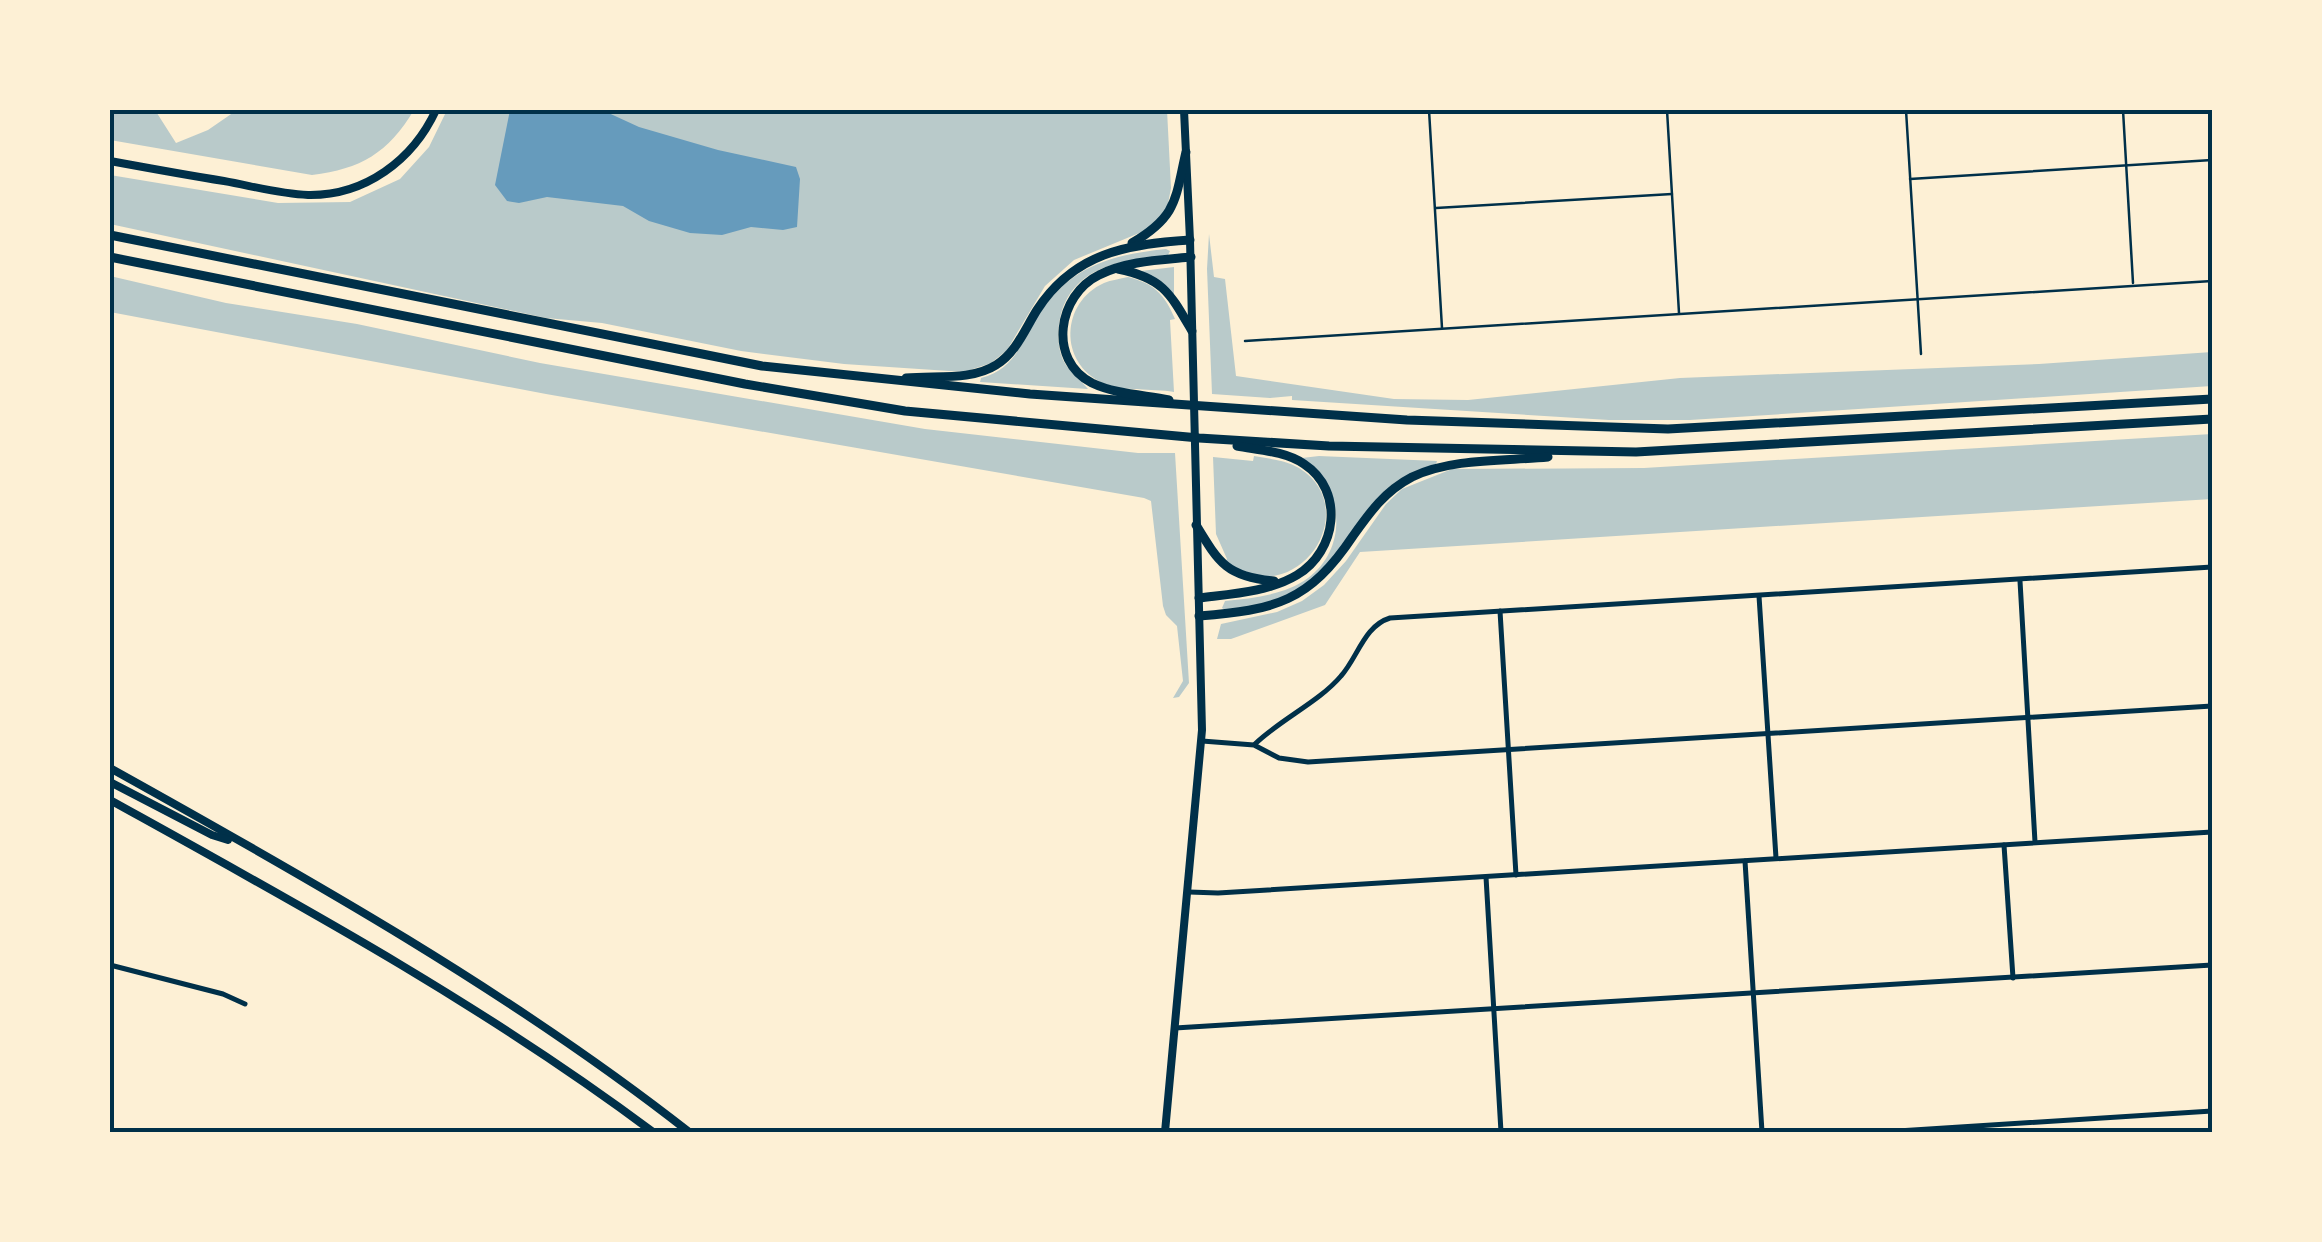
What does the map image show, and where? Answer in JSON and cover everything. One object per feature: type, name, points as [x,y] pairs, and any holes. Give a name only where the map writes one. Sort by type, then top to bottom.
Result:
[{"type":"highway","points":[[884,381],[939,374],[962,376],[994,367],[1009,354],[1042,302],[1064,278],[1089,260],[1128,246],[1155,230],[1167,217],[1186,152]]},
{"type":"highway","points":[[110,234],[762,366],[884,381],[1221,409],[1668,429],[2212,399]]},
{"type":"highway","points":[[1128,246],[1190,240]]},
{"type":"highway","points":[[110,257],[745,384],[906,411],[1200,438],[1580,453],[1708,450],[2212,419]]},
{"type":"highway","points":[[1191,257],[1116,268],[1082,286],[1066,310],[1062,337],[1074,366],[1086,379],[1108,388],[1221,409]]},
{"type":"highway","points":[[1116,268],[1160,283],[1192,331]]},
{"type":"highway","points":[[1198,598],[1255,590],[1282,582],[1308,567],[1326,542],[1331,515],[1323,483],[1309,468],[1290,457],[1200,438]]},
{"type":"highway","points":[[1199,616],[1263,610],[1304,592],[1329,570],[1382,498],[1419,474],[1457,464],[1580,453]]},
{"type":"highway","points":[[1196,525],[1217,560],[1232,572],[1282,582]]},
{"type":"main road","points":[[110,161],[280,191],[330,194],[356,187],[388,170],[417,142],[436,110]]},
{"type":"main road","points":[[1165,1132],[1202,742],[1184,110]]},
{"type":"main road","points":[[110,768],[489,991],[582,1053],[688,1132]]},
{"type":"main road","points":[[110,782],[212,836],[241,844]]},
{"type":"main road","points":[[110,800],[446,990],[653,1132]]},
{"type":"street","points":[[1254,745],[1284,718],[1335,683],[1370,631],[1380,622],[1397,617],[2212,568]]},
{"type":"street","points":[[2020,580],[2036,842]]},
{"type":"street","points":[[1759,595],[1776,858]]},
{"type":"street","points":[[1500,611],[1516,875]]},
{"type":"street","points":[[1202,742],[1254,745],[1279,758],[1301,762],[2212,706]]},
{"type":"street","points":[[1189,892],[1218,894],[2212,832]]},
{"type":"street","points":[[2004,844],[2013,978]]},
{"type":"street","points":[[1745,860],[1762,1132]]},
{"type":"street","points":[[1486,877],[1501,1132]]},
{"type":"street","points":[[110,965],[224,994],[245,1004]]},
{"type":"street","points":[[1175,1028],[2212,965]]},
{"type":"street","points":[[1882,1132],[2212,1111]]},
{"type":"street","points":[[2022,1123],[2022,1132]]},
{"type":"lane","points":[[1429,110],[1442,328]]},
{"type":"lane","points":[[1666,110],[1679,314]]},
{"type":"lane","points":[[1906,110],[1921,354]]},
{"type":"lane","points":[[2123,110],[2134,286]]},
{"type":"lane","points":[[1910,179],[2212,160]]},
{"type":"lane","points":[[1436,208],[1672,194]]},
{"type":"lane","points":[[1245,341],[2212,281]]},
{"type":"shaded area","points":[[110,110],[155,110],[176,143],[208,130],[237,110],[414,110],[394,137],[372,156],[345,168],[312,175],[110,140]]},
{"type":"shaded area","points":[[447,110],[1167,110],[1171,188],[1167,209],[1149,229],[1074,260],[1045,286],[1007,350],[991,363],[964,372],[844,364],[741,351],[602,323],[546,318],[110,224],[110,175],[278,203],[350,202],[400,179],[429,147]]},
{"type":"shaded area","points":[[1209,234],[1214,277],[1225,279],[1236,376],[1394,399],[1468,400],[1680,378],[2039,364],[2212,352],[2212,386],[1690,420],[1609,420],[1292,400],[1292,396],[1212,394]]},
{"type":"shaded area","points":[[1170,251],[1168,255],[1118,263],[1089,275],[1068,298],[1060,320],[1060,349],[1065,364],[1088,389],[980,382],[1009,362],[1050,299],[1078,274],[1109,260]]},
{"type":"shaded area","points":[[1174,267],[1174,295],[1163,283],[1141,271]]},
{"type":"shaded area","points":[[110,276],[226,303],[357,324],[540,363],[925,429],[1138,453],[1175,453],[1189,683],[1179,697],[1173,698],[1183,681],[1177,626],[1163,606],[1151,501],[1144,498],[546,394],[110,312]]},
{"type":"shaded area","points":[[1128,277],[1157,291],[1175,319],[1170,320],[1174,392],[1103,383],[1088,374],[1072,348],[1070,333],[1079,304],[1104,283]]},
{"type":"shaded area","points":[[2212,434],[2212,499],[1360,552],[1325,605],[1231,639],[1217,639],[1221,624],[1277,612],[1302,601],[1346,561],[1386,504],[1402,489],[1452,469],[1644,468]]},
{"type":"shaded area","points":[[1254,456],[1299,468],[1316,483],[1324,501],[1326,520],[1321,539],[1295,568],[1275,576],[1253,576],[1225,562],[1216,534],[1213,457],[1253,461]]},
{"type":"shaded area","points":[[1302,458],[1437,461],[1435,467],[1413,473],[1390,486],[1315,580],[1268,605],[1227,611],[1222,608],[1225,601],[1268,595],[1308,578],[1331,550],[1336,516],[1333,499],[1316,469]]},
{"type":"water","points":[[510,110],[602,110],[639,127],[796,167],[800,179],[797,227],[751,227],[722,235],[690,233],[649,221],[623,206],[547,197],[519,203],[507,201],[495,185]]}]
